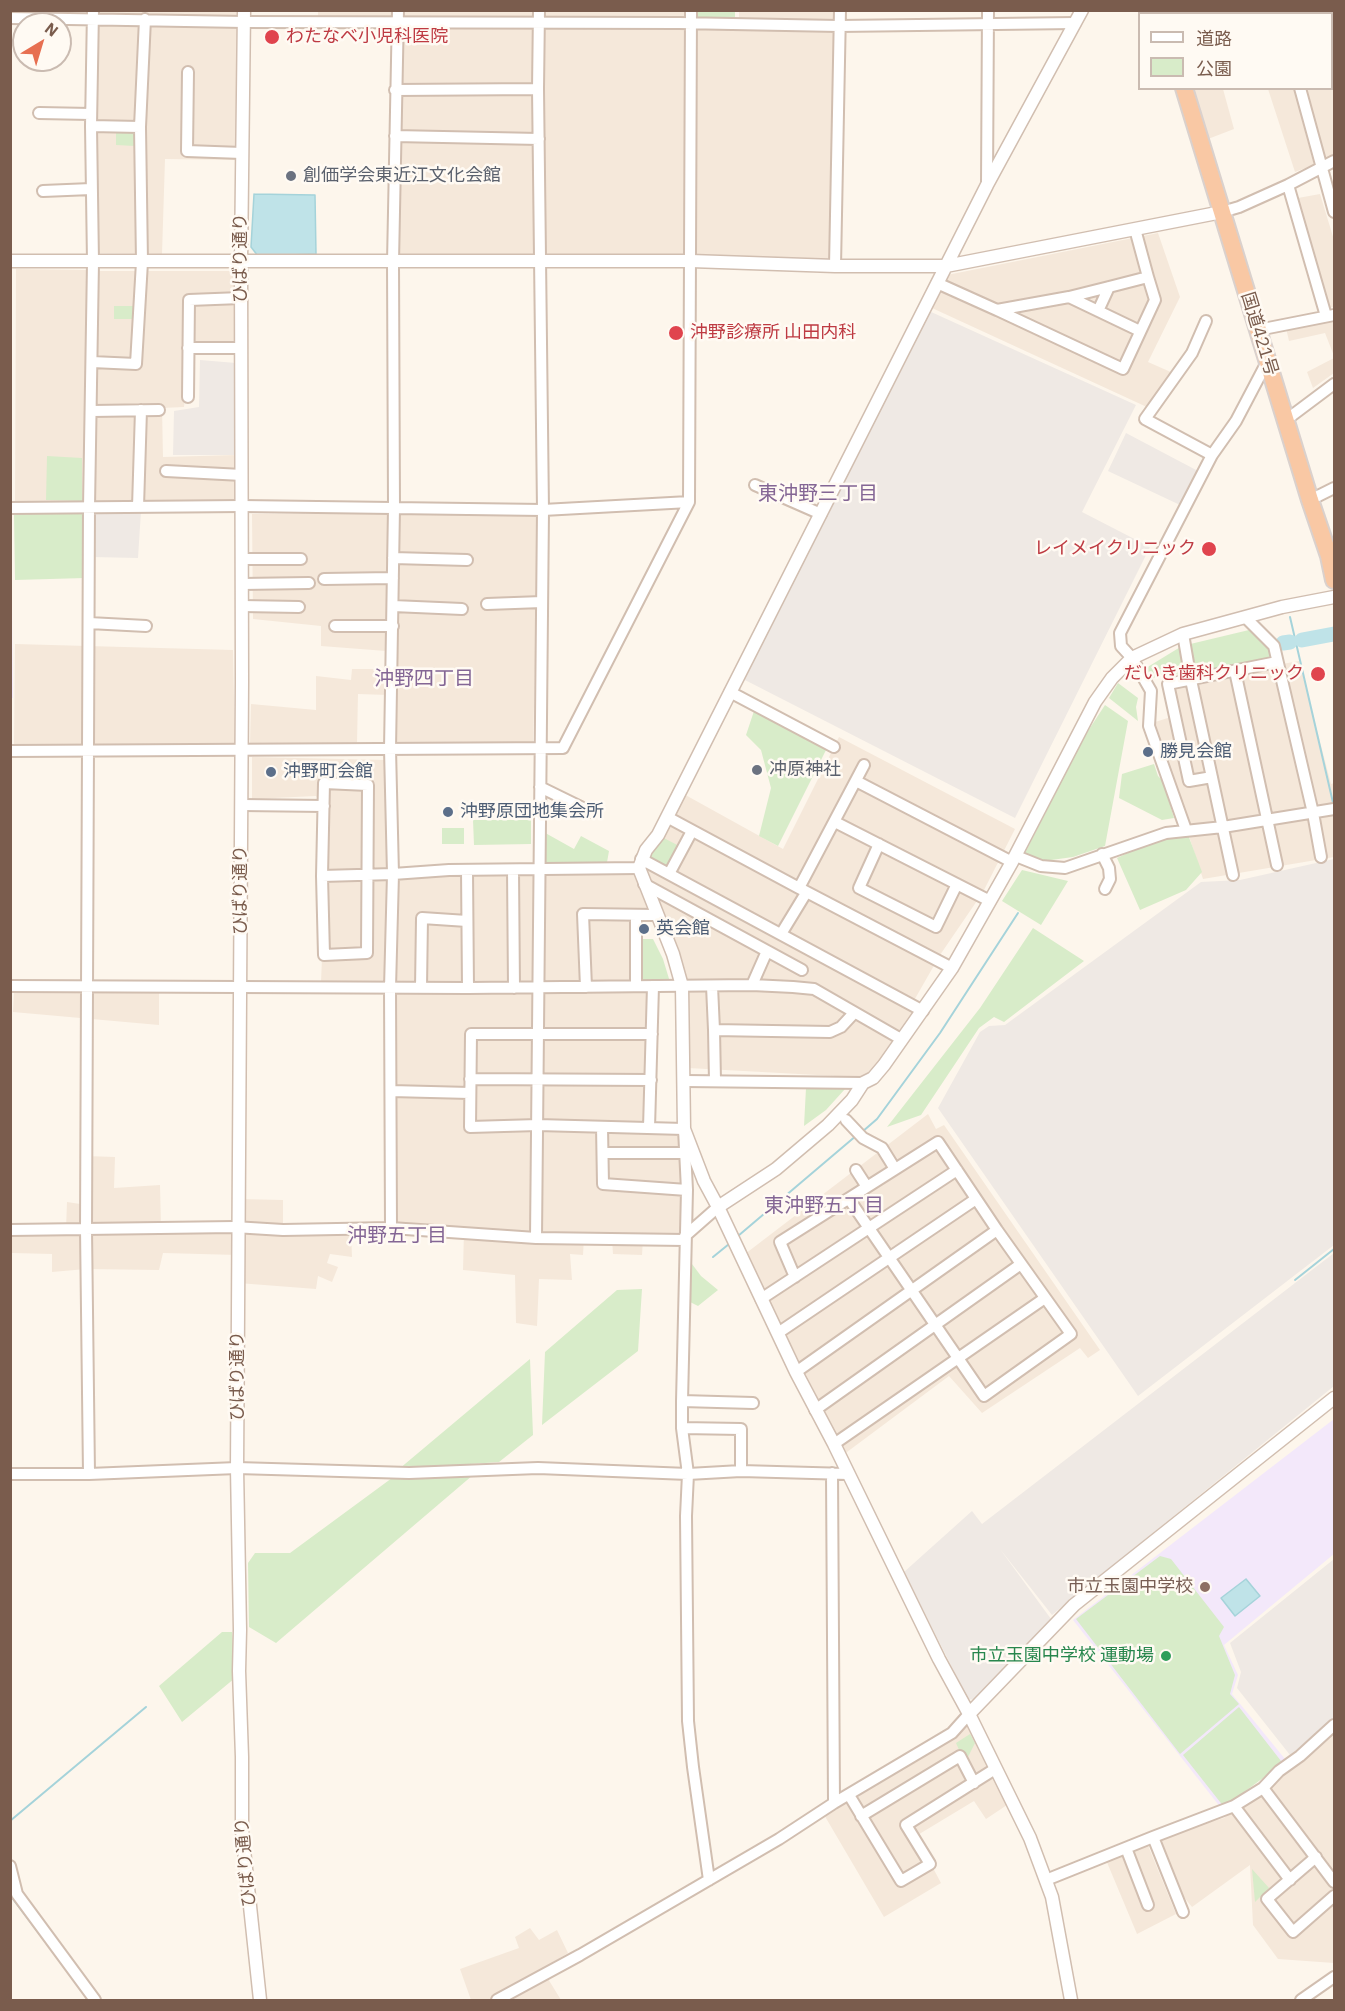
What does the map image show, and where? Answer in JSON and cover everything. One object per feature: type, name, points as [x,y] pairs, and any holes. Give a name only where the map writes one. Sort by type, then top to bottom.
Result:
[{"type":"highway","name":"国道421号","points":[[1185,90],[1310,500],[1332,554],[1335,580]]},
{"type":"street","points":[[391,1228],[390,988],[393,874],[390,749],[394,508],[393,262],[398,10]]},
{"type":"street","points":[[445,10],[445,23]]},
{"type":"street","points":[[536,1238],[543,510],[538,89],[540,10]]},
{"type":"street","points":[[10,752],[563,748],[689,502],[691,10]]},
{"type":"street","points":[[835,266],[840,10]]},
{"type":"street","points":[[987,185],[988,10]]},
{"type":"street","points":[[709,1880],[688,1721],[686,1516],[688,1474],[682,1428],[687,1190],[682,986],[673,954],[644,884],[640,864],[646,850],[658,835],[987,185],[1082,10]]},
{"type":"street","points":[[10,18],[93,15],[145,19],[244,16],[445,23],[839,26],[1075,23]]},
{"type":"street","points":[[89,1474],[86,1229],[93,15]]},
{"type":"street","name":"ひばり通り","points":[[244,16],[241,261],[241,1144],[238,1227],[237,1468],[242,1831],[260,2001]]},
{"type":"street","points":[[92,362],[136,364],[142,262],[140,127],[145,19]]},
{"type":"street","points":[[188,72],[187,151],[242,153]]},
{"type":"street","points":[[395,90],[538,89]]},
{"type":"street","points":[[1301,90],[1335,212]]},
{"type":"street","points":[[39,112],[91,114]]},
{"type":"street","points":[[91,126],[140,127]]},
{"type":"street","points":[[396,136],[539,139]]},
{"type":"street","points":[[10,261],[691,261],[835,266],[946,266],[1221,212],[1239,207],[1335,161]]},
{"type":"street","points":[[1258,330],[1330,316],[1288,185]]},
{"type":"street","points":[[43,191],[91,189]]},
{"type":"street","points":[[937,283],[1123,369],[1155,300],[1135,229]]},
{"type":"street","points":[[997,310],[1069,297],[1148,277]]},
{"type":"street","points":[[1098,311],[1109,287]]},
{"type":"street","points":[[1069,297],[1140,332]]},
{"type":"street","points":[[188,397],[189,300],[241,298]]},
{"type":"street","points":[[1206,321],[1192,353],[1145,418],[1212,455]]},
{"type":"street","points":[[188,348],[241,348]]},
{"type":"street","points":[[1186,830],[1149,726],[1151,691],[1132,658],[1121,646],[1120,633],[1212,455],[1236,421],[1268,362]]},
{"type":"street","points":[[1286,420],[1335,384]]},
{"type":"street","points":[[138,507],[141,410]]},
{"type":"street","points":[[92,411],[159,410]]},
{"type":"street","points":[[166,471],[242,475]]},
{"type":"street","points":[[755,485],[820,514]]},
{"type":"street","points":[[1310,500],[1335,488]]},
{"type":"street","points":[[10,508],[242,506],[543,510],[689,502]]},
{"type":"street","points":[[393,558],[466,560]]},
{"type":"street","points":[[242,559],[301,559]]},
{"type":"street","points":[[324,579],[393,578]]},
{"type":"street","points":[[242,584],[309,583]]},
{"type":"street","points":[[685,1081],[863,1083],[873,1078],[952,968],[1014,859],[1095,702],[1112,678],[1132,658],[1183,634],[1282,607],[1335,597]]},
{"type":"street","points":[[487,604],[542,602]]},
{"type":"street","points":[[242,606],[299,607]]},
{"type":"street","points":[[393,606],[462,609]]},
{"type":"street","points":[[1245,617],[1274,646],[1321,857]]},
{"type":"street","points":[[89,623],[146,626]]},
{"type":"street","points":[[335,626],[393,626]]},
{"type":"street","points":[[1183,634],[1233,875]]},
{"type":"street","points":[[1212,777],[1189,781],[1168,684],[1277,663]]},
{"type":"street","points":[[1235,671],[1277,865]]},
{"type":"street","points":[[730,692],[834,747]]},
{"type":"street","points":[[781,934],[864,765]]},
{"type":"street","points":[[856,781],[1014,859],[1041,866],[1065,868],[1166,833],[1223,827],[1335,809]]},
{"type":"street","points":[[324,783],[368,785],[367,953],[324,955],[322,876],[324,806],[324,783]]},
{"type":"street","points":[[540,787],[591,812]]},
{"type":"street","points":[[242,805],[324,806]]},
{"type":"street","points":[[667,817],[802,891],[952,968]]},
{"type":"street","points":[[835,822],[990,901]]},
{"type":"street","points":[[669,874],[692,831]]},
{"type":"street","points":[[879,844],[859,888],[868,893],[936,927],[957,884]]},
{"type":"street","points":[[1102,854],[1109,868],[1110,879],[1105,889]]},
{"type":"street","points":[[322,876],[640,864],[669,874],[923,1011]]},
{"type":"street","points":[[467,870],[468,988]]},
{"type":"street","points":[[513,870],[514,988]]},
{"type":"street","points":[[644,884],[802,970]]},
{"type":"street","points":[[586,987],[583,914],[656,915]]},
{"type":"street","points":[[636,915],[636,986]]},
{"type":"street","points":[[421,988],[422,918],[467,921]]},
{"type":"street","points":[[752,985],[767,951]]},
{"type":"street","points":[[10,986],[514,988],[752,985],[814,989],[901,1039]]},
{"type":"street","points":[[650,1128],[653,986]]},
{"type":"street","points":[[712,986],[715,1081]]},
{"type":"street","points":[[714,1030],[830,1032],[841,1027],[854,1013]]},
{"type":"street","points":[[652,1034],[471,1034],[470,1128],[538,1125],[684,1129]]},
{"type":"street","points":[[470,1079],[651,1080]]},
{"type":"street","points":[[10,1230],[238,1227],[282,1230],[391,1228],[536,1238],[685,1238],[718,1207],[776,1169],[828,1125],[852,1100],[863,1083]]},
{"type":"street","points":[[391,1091],[470,1093]]},
{"type":"street","points":[[846,1120],[864,1138],[882,1148],[895,1169]]},
{"type":"street","points":[[602,1127],[603,1185],[687,1190]]},
{"type":"street","points":[[684,1129],[704,1181],[796,1372],[1030,1838],[1052,1897],[1071,2001]]},
{"type":"street","points":[[795,1277],[780,1242],[938,1142],[1071,1334],[984,1396],[849,1199]]},
{"type":"street","points":[[603,1154],[685,1153]]},
{"type":"street","points":[[856,1170],[867,1187]]},
{"type":"street","points":[[761,1299],[957,1170]]},
{"type":"street","points":[[778,1333],[976,1199]]},
{"type":"street","points":[[796,1372],[997,1230]]},
{"type":"street","points":[[815,1410],[1021,1264]]},
{"type":"street","points":[[834,1444],[1045,1298]]},
{"type":"street","points":[[497,2001],[779,1839],[834,1803],[952,1733],[1074,1605],[1335,1398]]},
{"type":"street","points":[[682,1401],[753,1403]]},
{"type":"street","points":[[682,1428],[741,1429],[741,1471]]},
{"type":"street","points":[[10,1474],[89,1474],[237,1468],[408,1473],[538,1468],[688,1474],[741,1471],[848,1474]]},
{"type":"street","points":[[832,1473],[834,1803]]},
{"type":"street","points":[[1046,1880],[1234,1806],[1263,1788],[1279,1771],[1334,1727]]},
{"type":"street","points":[[861,1816],[960,1756],[974,1783]]},
{"type":"street","points":[[849,1794],[901,1881],[930,1864],[906,1825],[995,1769]]},
{"type":"street","points":[[1263,1788],[1335,1882]]},
{"type":"street","points":[[1234,1806],[1290,1880]]},
{"type":"street","points":[[1153,1837],[1183,1912]]},
{"type":"street","points":[[1126,1848],[1148,1905]]},
{"type":"street","points":[[1316,1857],[1267,1899],[1293,1932],[1335,1896]]},
{"type":"street","points":[[10,1866],[16,1894],[95,2001]]},
{"type":"street","points":[[1301,2001],[1335,1977]]},
{"type":"shaded area","points":[[96,10],[236,10],[237,17],[96,14]]},
{"type":"shaded area","points":[[690,10],[692,23],[839,26],[835,266],[393,262],[398,11]]},
{"type":"shaded area","points":[[318,11],[391,11],[391,16],[318,17]]},
{"type":"shaded area","points":[[739,11],[835,11],[835,21],[739,18]]},
{"type":"shaded area","points":[[1334,11],[1334,157],[1325,161],[1307,90],[1333,90],[1333,12],[1314,12]]},
{"type":"shaded area","points":[[96,26],[239,28],[237,160],[165,159],[162,254],[99,253]]},
{"type":"shaded area","points":[[1194,90],[1223,90],[1234,129],[1208,139]]},
{"type":"shaded area","points":[[1268,90],[1294,90],[1314,165],[1295,172]]},
{"type":"shaded area","points":[[1320,194],[1334,240],[1334,307],[1327,308],[1298,198]]},
{"type":"shaded area","points":[[1158,233],[1180,297],[1148,362],[1173,373],[1149,408],[932,308],[947,275]]},
{"type":"shaded area","points":[[16,269],[87,270],[84,504],[15,501]]},
{"type":"shaded area","points":[[97,271],[233,271],[235,346],[191,346],[184,407],[162,408],[163,457],[237,455],[237,503],[94,506]]},
{"type":"shaded area","points":[[929,311],[1136,405],[1082,512],[1150,547],[1015,818],[743,679]]},
{"type":"shaded area","points":[[1334,317],[1334,356],[1325,333],[1289,341],[1286,328]]},
{"type":"shaded area","points":[[1334,358],[1334,373],[1313,388],[1307,372]]},
{"type":"shaded area","points":[[200,360],[236,363],[237,455],[173,455],[174,411],[199,407]]},
{"type":"shaded area","points":[[1126,433],[1198,471],[1180,505],[1108,471]]},
{"type":"shaded area","points":[[141,511],[138,558],[92,557],[92,512]]},
{"type":"shaded area","points":[[389,513],[386,651],[321,646],[321,626],[253,619],[252,514]]},
{"type":"shaded area","points":[[11,514],[13,698],[10,698]]},
{"type":"shaded area","points":[[398,514],[539,515],[533,743],[395,744]]},
{"type":"shaded area","points":[[15,644],[233,650],[235,746],[14,744]]},
{"type":"shaded area","points":[[1299,661],[1331,784],[1334,783],[1334,857],[1203,879],[1152,723],[1171,717],[1165,685]]},
{"type":"shaded area","points":[[352,669],[388,669],[388,695],[358,694],[357,743],[250,744],[251,704],[316,710],[316,676],[351,680]]},
{"type":"shaded area","points":[[839,737],[1015,829],[983,892],[940,955],[912,1004],[923,1011],[873,1078],[688,1068],[682,986],[656,915],[636,915],[636,986],[653,986],[649,1127],[684,1129],[685,1240],[643,1239],[642,1255],[613,1254],[612,1239],[584,1238],[583,1255],[570,1254],[572,1280],[539,1279],[537,1326],[516,1323],[515,1275],[463,1270],[464,1231],[391,1228],[393,874],[638,868],[680,792],[783,849]]},
{"type":"shaded area","points":[[252,757],[386,760],[387,983],[321,982],[328,813],[316,796],[252,799]]},
{"type":"shaded area","points":[[1334,859],[1334,1245],[1138,1396],[938,1108],[980,1032],[989,1026],[1005,1025],[1201,882],[1240,880]]},
{"type":"shaded area","points":[[159,991],[159,1025],[13,1012],[14,992]]},
{"type":"shaded area","points":[[928,1114],[936,1129],[944,1125],[1100,1350],[1088,1358],[1080,1348],[982,1413],[949,1376],[843,1455],[837,1436],[745,1254]]},
{"type":"shaded area","points":[[86,1156],[115,1157],[114,1188],[160,1185],[161,1228],[238,1227],[239,1199],[283,1200],[283,1230],[351,1232],[352,1257],[330,1254],[327,1263],[338,1267],[332,1282],[318,1276],[316,1289],[238,1283],[238,1255],[163,1253],[159,1270],[86,1269],[52,1272],[52,1254],[12,1253],[10,1230],[66,1229],[67,1202],[87,1205]]},
{"type":"shaded area","points":[[1334,1253],[1334,1386],[1052,1615],[1000,1549],[1051,1619],[975,1700],[968,1699],[904,1572],[972,1511],[982,1524]]},
{"type":"shaded area","name":"市立玉園中学校","points":[[1334,1419],[1334,1554],[1224,1645],[1238,1675],[1232,1694],[1285,1759],[1221,1808],[1073,1620]]},
{"type":"shaded area","points":[[1334,1559],[1334,1719],[1290,1755],[1237,1688],[1241,1672],[1230,1643]]},
{"type":"shaded area","points":[[969,1721],[1010,1803],[986,1819],[974,1801],[916,1836],[941,1883],[884,1917],[823,1813]]},
{"type":"shaded area","points":[[1334,1731],[1334,1963],[1278,1959],[1253,1925],[1250,1865],[1192,1907],[1178,1890],[1156,1838],[1224,1818],[1281,1776]]},
{"type":"shaded area","points":[[1147,1843],[1176,1914],[1137,1934],[1106,1860]]},
{"type":"shaded area","points":[[530,1928],[539,1940],[557,1930],[568,1953],[542,1969],[561,2000],[471,2000],[460,1969],[519,1948],[515,1937]]},
{"type":"green space","points":[[697,11],[735,11],[735,20],[697,20]]},
{"type":"green space","points":[[116,132],[134,133],[135,146],[116,145]]},
{"type":"green space","points":[[114,306],[133,306],[133,319],[114,319]]},
{"type":"green space","points":[[47,456],[82,458],[82,501],[46,500]]},
{"type":"green space","points":[[85,512],[85,578],[15,580],[14,514]]},
{"type":"green space","points":[[1249,630],[1270,648],[1271,659],[1151,678],[1146,668],[1182,646]]},
{"type":"green space","points":[[1118,683],[1138,698],[1136,707],[1138,721],[1109,698]]},
{"type":"green space","points":[[756,705],[829,744],[778,846],[759,836],[771,788],[761,750],[746,735]]},
{"type":"green space","points":[[1105,705],[1128,721],[1105,846],[1073,857],[1044,861],[1025,853],[1084,737]]},
{"type":"green space","points":[[1154,764],[1158,776],[1163,781],[1174,818],[1162,820],[1119,798],[1122,774]]},
{"type":"green space","points":[[473,820],[531,820],[531,844],[474,845]]},
{"type":"green space","points":[[442,828],[464,828],[464,844],[442,844]]},
{"type":"green space","points":[[540,830],[574,849],[581,836],[609,851],[606,868],[540,869]]},
{"type":"green space","points":[[1187,832],[1202,872],[1186,890],[1140,910],[1117,858],[1167,835]]},
{"type":"green space","points":[[658,835],[683,848],[669,874],[641,859]]},
{"type":"green space","points":[[1022,870],[1068,881],[1041,925],[1002,901]]},
{"type":"green space","points":[[1033,928],[1084,961],[1004,1022],[994,1017],[979,1028],[921,1115],[887,1127],[980,1008]]},
{"type":"green space","points":[[638,939],[653,939],[663,959],[670,982],[640,980]]},
{"type":"green space","points":[[806,1088],[845,1089],[826,1110],[804,1126]]},
{"type":"green space","points":[[689,1260],[701,1276],[718,1290],[698,1306],[690,1302]]},
{"type":"green space","points":[[642,1289],[638,1351],[542,1425],[545,1352],[617,1290]]},
{"type":"green space","points":[[530,1359],[533,1435],[499,1462],[399,1469]]},
{"type":"green space","points":[[473,1475],[276,1643],[249,1627],[248,1563],[255,1553],[290,1553],[392,1478]]},
{"type":"green space","name":"市立玉園中学校 運動場","points":[[1160,1556],[1171,1559],[1224,1627],[1219,1636],[1235,1675],[1230,1694],[1239,1704],[1180,1754],[1076,1619]]},
{"type":"green space","points":[[222,1632],[232,1632],[235,1678],[182,1722],[159,1686]]},
{"type":"green space","points":[[1239,1707],[1281,1761],[1263,1778],[1224,1807],[1183,1755]]},
{"type":"green space","points":[[970,1734],[975,1743],[965,1763],[956,1743]]},
{"type":"green space","points":[[1252,1869],[1269,1888],[1255,1902]]},
{"type":"water","points":[[254,194],[315,195],[316,254],[258,256],[251,247]]},
{"type":"water","points":[[1246,1579],[1260,1596],[1235,1616],[1221,1598]]},
{"type":"waterway","points":[[1290,617],[1334,807]]},
{"type":"waterway","points":[[1302,640],[1334,634]]},
{"type":"waterway","points":[[1283,643],[1290,642]]},
{"type":"waterway","points":[[862,1132],[877,1119],[940,1033],[1018,913]]},
{"type":"waterway","points":[[738,1236],[857,1135]]},
{"type":"waterway","points":[[713,1257],[729,1244]]},
{"type":"waterway","points":[[1295,1280],[1334,1249]]},
{"type":"waterway","points":[[10,1821],[146,1707]]},
{"type":"waterway","points":[[10,1895],[89,2000]]},
{"type":"place","name":"わたなべ小児科医院","points":[[272,37]]},
{"type":"place","name":"創価学会東近江文化会館","points":[[291,176]]},
{"type":"place","name":"沖野診療所 山田内科","points":[[676,333]]},
{"type":"place","name":"レイメイクリニック","points":[[1209,549]]},
{"type":"place","name":"だいき歯科クリニック","points":[[1318,674]]},
{"type":"place","name":"勝見会館","points":[[1148,752]]},
{"type":"place","name":"冲原神社","points":[[757,770]]},
{"type":"place","name":"沖野町会館","points":[[271,772]]},
{"type":"place","name":"沖野原団地集会所","points":[[448,812]]},
{"type":"place","name":"英会館","points":[[644,929]]},
{"type":"place","name":"市立玉園中学校","points":[[1205,1587]]},
{"type":"place","name":"市立玉園中学校 運動場","points":[[1166,1656]]},
{"type":"district","name":"東沖野三丁目","points":[[818,494]]},
{"type":"district","name":"沖野四丁目","points":[[424,679]]},
{"type":"district","name":"東沖野五丁目","points":[[824,1206]]},
{"type":"district","name":"沖野五丁目","points":[[397,1236]]}]
